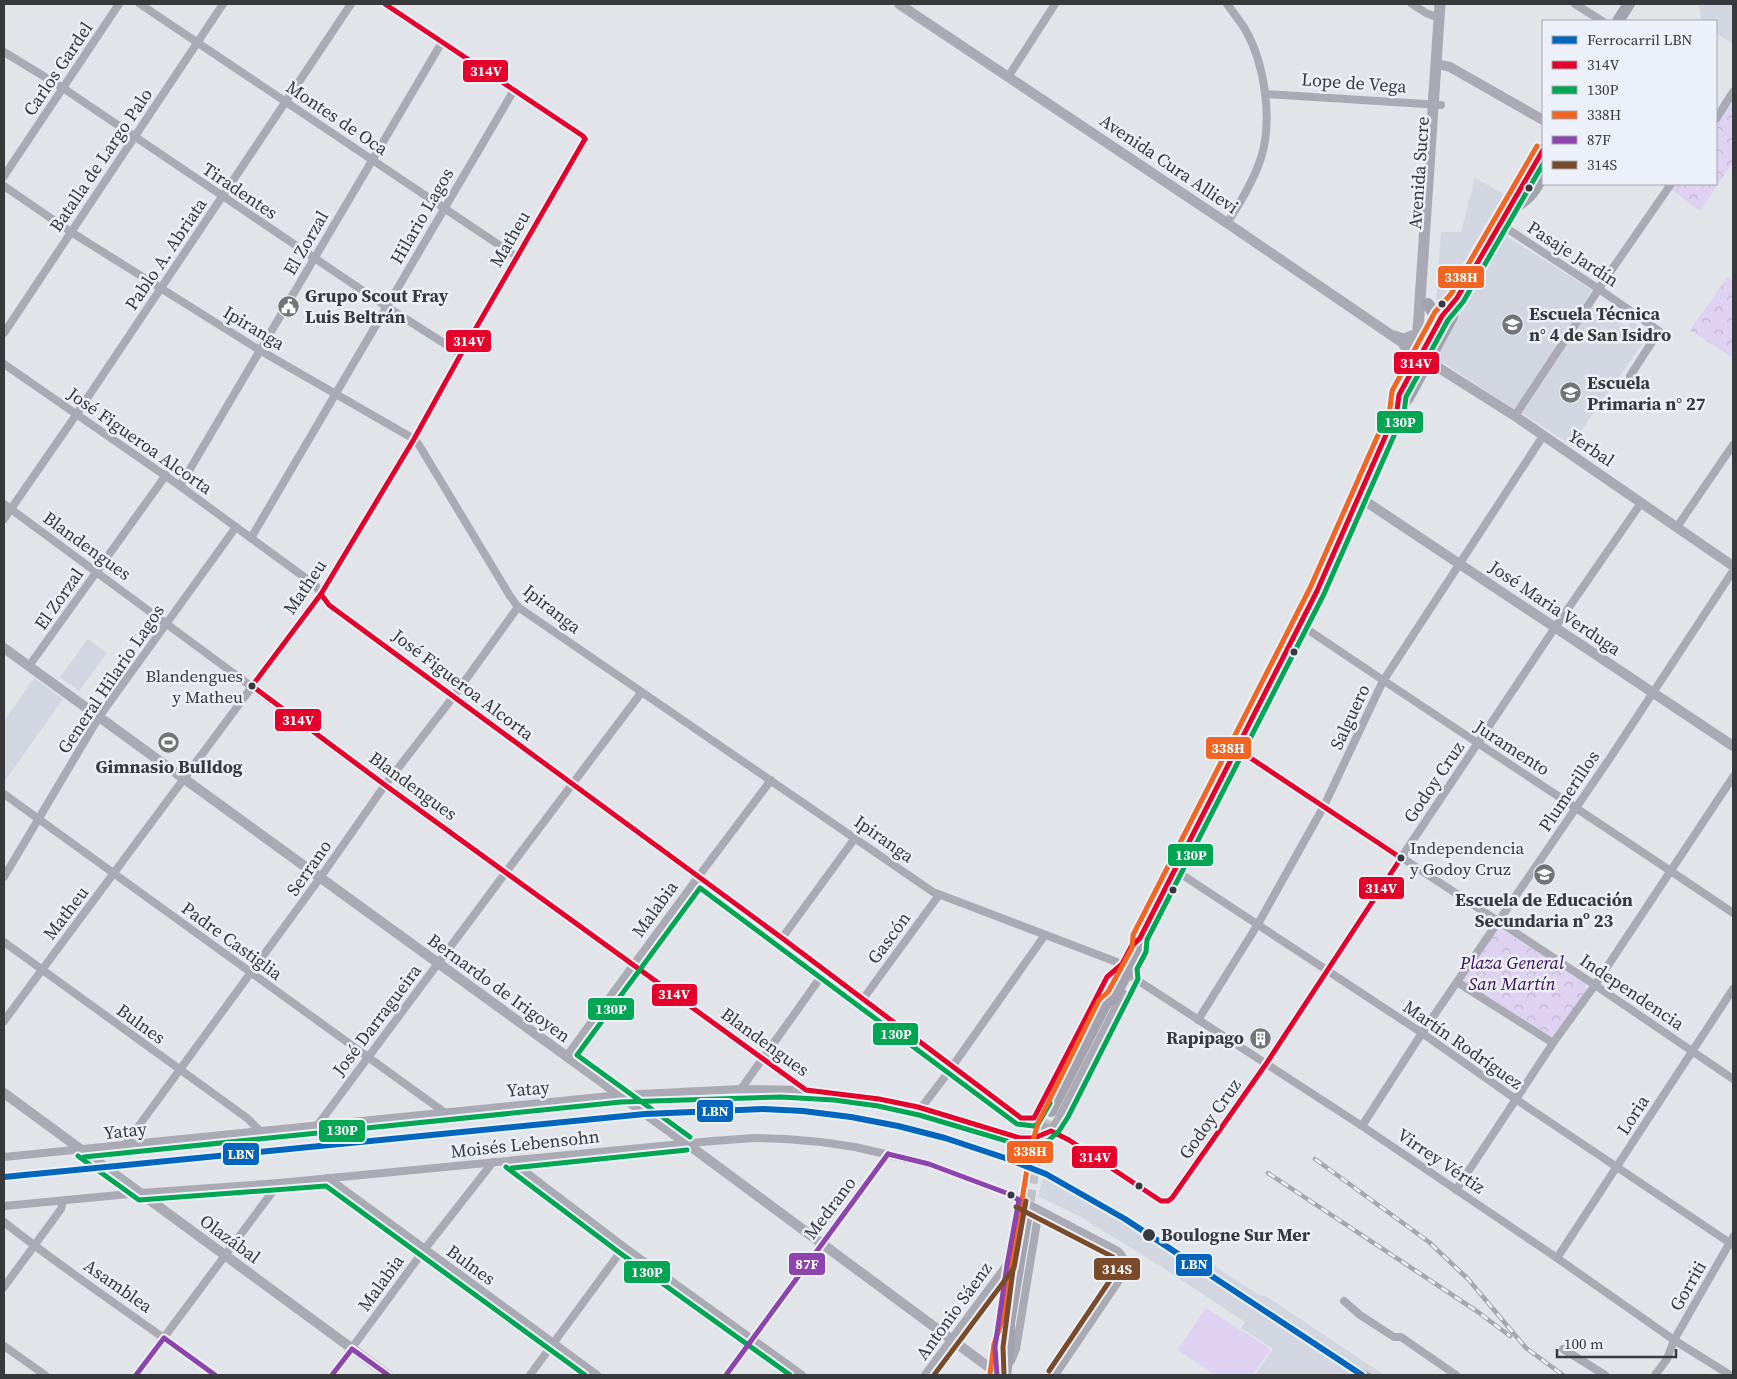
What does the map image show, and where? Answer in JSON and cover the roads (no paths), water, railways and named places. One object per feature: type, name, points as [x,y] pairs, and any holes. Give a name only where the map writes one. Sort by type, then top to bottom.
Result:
[{"type":"main road","name":"Avenida Sucre","points":[[1440,4],[1440,64]]},
{"type":"main road","name":"Avenida Sucre","points":[[1419,343],[1418,330],[1440,64],[1447,4]]},
{"type":"main road","points":[[1619,20],[1629,4]]},
{"type":"main road","name":"Avenida Sucre","points":[[1411,372],[1426,326],[1437,105]]},
{"type":"main road","points":[[1051,1111],[1106,1003],[1114,997],[1127,969],[1139,950],[1140,938],[1320,584],[1397,410],[1399,395],[1442,316],[1457,298],[1542,152]]},
{"type":"main road","points":[[1508,212],[1533,194],[1542,177]]},
{"type":"main road","points":[[1397,410],[1408,398],[1452,317],[1457,298]]},
{"type":"main road","points":[[1428,304],[1433,312],[1442,316]]},
{"type":"main road","points":[[1394,336],[1404,339],[1410,338],[1418,330]]},
{"type":"main road","points":[[1404,345],[1412,346],[1419,343]]},
{"type":"main road","points":[[1003,1375],[1001,1346],[1009,1323],[1026,1219]]},
{"type":"street","name":"Carlos Gardel","points":[[4,176],[119,4]]},
{"type":"street","name":"Montes de Oca","points":[[140,4],[517,257]]},
{"type":"street","name":"Batalla de Largo Palo","points":[[4,333],[223,4]]},
{"type":"street","name":"Pablo A. Abriata","points":[[4,519],[7,507],[76,414],[351,4]]},
{"type":"street","points":[[385,4],[514,90]]},
{"type":"street","name":"Avenida Cura Allievi","points":[[899,4],[1394,336],[1414,358]]},
{"type":"street","points":[[1008,77],[1055,4]]},
{"type":"street","points":[[1227,4],[1246,30],[1258,62],[1265,94],[1266,131],[1261,158],[1249,188],[1227,223]]},
{"type":"street","points":[[1412,4],[1426,13],[1439,18]]},
{"type":"street","points":[[1575,4],[1600,20]]},
{"type":"street","name":"El Zorzal","points":[[180,486],[442,42]]},
{"type":"street","name":"Tiradentes","points":[[4,52],[63,88],[222,197],[461,354]]},
{"type":"street","points":[[1440,64],[1542,119]]},
{"type":"street","name":"Matheu","points":[[4,1021],[321,594],[414,438],[585,139],[514,90]]},
{"type":"street","name":"Hilario Lagos","points":[[251,538],[514,90]]},
{"type":"street","points":[[1717,117],[1733,92]]},
{"type":"street","name":"Lope de Vega","points":[[1265,94],[1437,105]]},
{"type":"street","points":[[1515,416],[1599,288],[1670,185]]},
{"type":"street","name":"Ipiranga","points":[[4,186],[71,232],[261,351],[414,438],[518,607],[939,895],[1045,935],[1127,969]]},
{"type":"street","name":"Pasaje Jardín","points":[[1500,224],[1599,288],[1659,331],[1630,376]]},
{"type":"street","name":"Yerbal","points":[[1428,360],[1515,416],[1733,566]]},
{"type":"street","name":"José Figueroa Alcorta","points":[[4,364],[166,476],[315,585],[329,605],[782,938],[1021,1118],[1034,1118],[1037,1123],[1068,1140],[1160,1201],[1168,1201]]},
{"type":"street","name":"Salguero","points":[[1198,1020],[1258,924],[1324,806],[1383,681],[1543,436]]},
{"type":"street","points":[[1677,527],[1733,445]]},
{"type":"street","name":"El Zorzal","points":[[30,666],[166,476]]},
{"type":"street","name":"José Maria Verduga","points":[[1359,498],[1733,746]]},
{"type":"street","name":"Godoy Cruz","points":[[1168,1201],[1172,1198],[1266,1064],[1554,629],[1641,503]]},
{"type":"street","name":"Blandengues","points":[[7,507],[385,785],[806,1090]]},
{"type":"street","name":"General Hilario Lagos","points":[[4,878],[99,717],[236,527]]},
{"type":"street","name":"Plumerillos","points":[[1362,1126],[1422,1033],[1499,922],[1733,571]]},
{"type":"street","name":"Serrano","points":[[124,1146],[320,878],[385,785],[454,696],[518,607]]},
{"type":"street","name":"Juramento","points":[[1300,625],[1733,913]]},
{"type":"street","name":"Bernardo de Irigoyen","points":[[4,648],[686,1143],[951,1340],[1003,1375]]},
{"type":"street","name":"José Darragueira","points":[[317,1126],[641,692]]},
{"type":"street","name":"Independencia","points":[[1237,749],[1595,984],[1733,1079]]},
{"type":"street","points":[[1456,1190],[1733,777]]},
{"type":"street","name":"Malabia","points":[[566,1057],[770,780]]},
{"type":"street","name":"Padre Castiglia","points":[[4,794],[444,1112]]},
{"type":"street","points":[[782,938],[855,838]]},
{"type":"street","name":"Martín Rodríguez","points":[[1175,870],[1422,1033],[1616,1168],[1732,1242]]},
{"type":"street","name":"Gascón","points":[[863,999],[939,895]]},
{"type":"street","points":[[921,1108],[1045,935]]},
{"type":"street","name":"Bulnes","points":[[4,942],[247,1118],[260,1132]]},
{"type":"street","points":[[1034,1118],[1107,977],[1127,969]]},
{"type":"street","points":[[1051,1131],[1062,1114],[1127,969]]},
{"type":"street","name":"Virrey Vértiz","points":[[1127,969],[1198,1020],[1362,1126],[1674,1340],[1730,1375]]},
{"type":"street","points":[[741,1089],[825,971]]},
{"type":"street","points":[[1457,982],[1553,1043]]},
{"type":"street","name":"Loria","points":[[1557,1258],[1733,989]]},
{"type":"street","name":"Yatay","points":[[4,1157],[620,1095],[741,1089],[806,1090],[879,1099],[921,1108],[1020,1138],[1034,1138],[1051,1131]]},
{"type":"street","name":"Olazábal","points":[[4,1093],[388,1375]]},
{"type":"street","name":"Moisés Lebensohn","points":[[4,1206],[140,1193],[279,1183],[754,1138],[786,1139],[855,1147],[929,1164],[1009,1194],[1123,1255],[1126,1266],[1124,1273],[1055,1375]]},
{"type":"street","name":"Medrano","points":[[726,1375],[888,1154]]},
{"type":"street","points":[[511,1160],[624,1247],[802,1375]]},
{"type":"street","name":"Malabia","points":[[332,1375],[424,1250],[493,1162]]},
{"type":"street","name":"Bulnes","points":[[328,1178],[597,1375]]},
{"type":"street","points":[[136,1375],[279,1183]]},
{"type":"street","points":[[1003,1375],[996,1347],[1007,1265],[1019,1200]]},
{"type":"street","points":[[4,1287],[61,1209],[63,1201]]},
{"type":"street","points":[[1003,1375],[1016,1349],[1039,1210]]},
{"type":"street","name":"Asamblea","points":[[4,1222],[34,1246],[215,1375]]},
{"type":"street","name":"Gorriti","points":[[1655,1375],[1667,1359],[1674,1340],[1732,1242]]},
{"type":"street","points":[[530,1375],[624,1247]]},
{"type":"street","name":"Antonio Sáenz","points":[[925,1375],[1007,1265]]},
{"type":"street","points":[[1344,1301],[1366,1319],[1394,1337],[1401,1336],[1456,1375]]},
{"type":"street","points":[[4,1346],[45,1375]]},
{"type":"street","points":[[1563,1349],[1605,1375]]},
{"type":"tunnel","points":[[1026,1219],[1041,1137],[1051,1111]]},
{"type":"railway","points":[[1315,1159],[1429,1242],[1468,1279],[1526,1348],[1563,1375]]},
{"type":"railway","points":[[1268,1173],[1478,1312],[1510,1336]]},
{"type":"railway","points":[[1331,1355],[1369,1375]]},
{"type":"rail line","name":"LBN","points":[[4,1177],[645,1114],[763,1109],[803,1111],[851,1117],[945,1138],[1046,1174],[1125,1219],[1362,1375]]},
{"type":"place","name":"Grupo Scout Fray Luis Beltrán","points":[[289,306]]},
{"type":"place","name":"Escuela Técnica n° 4 de San Isidro","points":[[1513,324]]},
{"type":"place","name":"Escuela Primaria n° 27","points":[[1571,393]]},
{"type":"place","name":"Blandengues y Matheu","points":[[252,686]]},
{"type":"place","name":"Gimnasio Bulldog","points":[[169,742]]},
{"type":"place","name":"Independencia y Godoy Cruz","points":[[1401,858]]},
{"type":"place","name":"Escuela de Educación Secundaria nº 23","points":[[1544,875]]},
{"type":"place","name":"Rapipago","points":[[1260,1038]]},
{"type":"place","name":"Boulogne Sur Mer","points":[[1149,1235]]},
{"type":"park label","name":"Plaza General San Martín","points":[[1512,973]]}]
